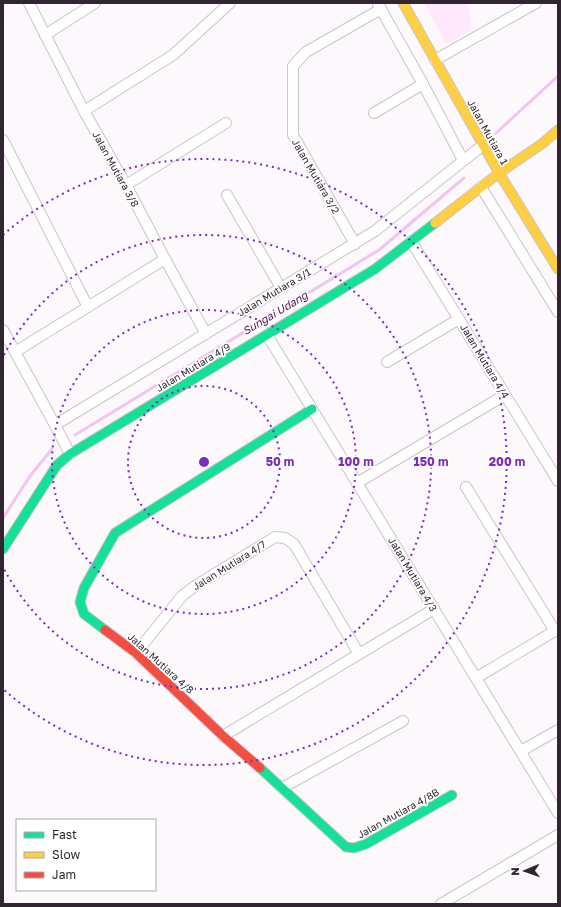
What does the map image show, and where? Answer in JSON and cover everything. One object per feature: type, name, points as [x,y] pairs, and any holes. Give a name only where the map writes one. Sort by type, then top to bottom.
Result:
[{"type":"street","name":"Jalan Mutiara 3/8","points":[[29,3],[84,110],[206,334]]},
{"type":"street","points":[[45,35],[95,3]]},
{"type":"street","points":[[84,110],[173,55],[230,3]]},
{"type":"street","name":"Jalan Mutiara 1","points":[[403,3],[499,173],[558,270]]},
{"type":"street","points":[[435,60],[536,3]]},
{"type":"street","points":[[379,6],[463,160]]},
{"type":"street","name":"Jalan Mutiara 3/2","points":[[355,244],[293,135],[293,66],[306,52],[379,6]]},
{"type":"street","points":[[374,113],[422,84]]},
{"type":"street","points":[[126,185],[226,123]]},
{"type":"street","name":"Jalan Mutiara 4/9","points":[[3,549],[57,465],[70,454],[375,269],[499,173],[543,143],[558,130]]},
{"type":"street","points":[[3,140],[88,307]]},
{"type":"street","name":"Jalan Mutiara 3/1","points":[[55,425],[375,231],[483,145]]},
{"type":"street","points":[[481,187],[558,312]]},
{"type":"street","points":[[227,195],[281,288]]},
{"type":"street","name":"Jalan Mutiara 4/4","points":[[411,241],[558,481]]},
{"type":"street","points":[[15,352],[165,260]]},
{"type":"street","points":[[387,362],[459,319]]},
{"type":"street","points":[[3,330],[70,454]]},
{"type":"street","name":"Jalan Mutiara 4/3","points":[[267,335],[558,813]]},
{"type":"street","points":[[358,483],[505,395]]},
{"type":"street","name":"Jalan Mutiara 4/8","points":[[312,409],[116,533],[84,588],[80,602],[84,614],[136,653],[223,736],[346,847],[354,848]]},
{"type":"street","points":[[466,487],[556,630],[476,678]]},
{"type":"street","name":"Jalan Mutiara 4/7","points":[[136,653],[182,596],[195,586],[275,537],[285,538],[294,544],[359,654]]},
{"type":"street","points":[[223,736],[434,609]]},
{"type":"street","points":[[282,788],[403,721]]},
{"type":"street","points":[[521,751],[558,730]]},
{"type":"street","name":"Jalan Mutiara 4/8B","points":[[354,848],[366,844],[452,795]]},
{"type":"street","points":[[441,904],[558,835]]},
{"type":"shaded area","points":[[424,3],[468,3],[472,30],[446,44]]},
{"type":"waterway","name":"Sungai Udang","points":[[496,133],[558,76]]},
{"type":"waterway","name":"Sungai Udang","points":[[75,435],[379,250],[464,178]]},
{"type":"waterway","name":"Sungai Udang","points":[[3,518],[30,476],[52,449]]},
{"type":"traffic: fast","points":[[3,549],[57,465],[70,454],[375,269],[435,223]]},
{"type":"traffic: fast","points":[[105,630],[84,614],[80,602],[84,588],[115,533],[312,409]]},
{"type":"traffic: fast","points":[[260,768],[346,847],[354,848],[366,844],[452,795]]},
{"type":"traffic: slow","points":[[403,3],[499,173],[558,269]]},
{"type":"traffic: slow","points":[[435,223],[499,173],[543,143],[558,130]]},
{"type":"traffic: jam","points":[[105,630],[136,653],[223,736],[260,768]]}]
